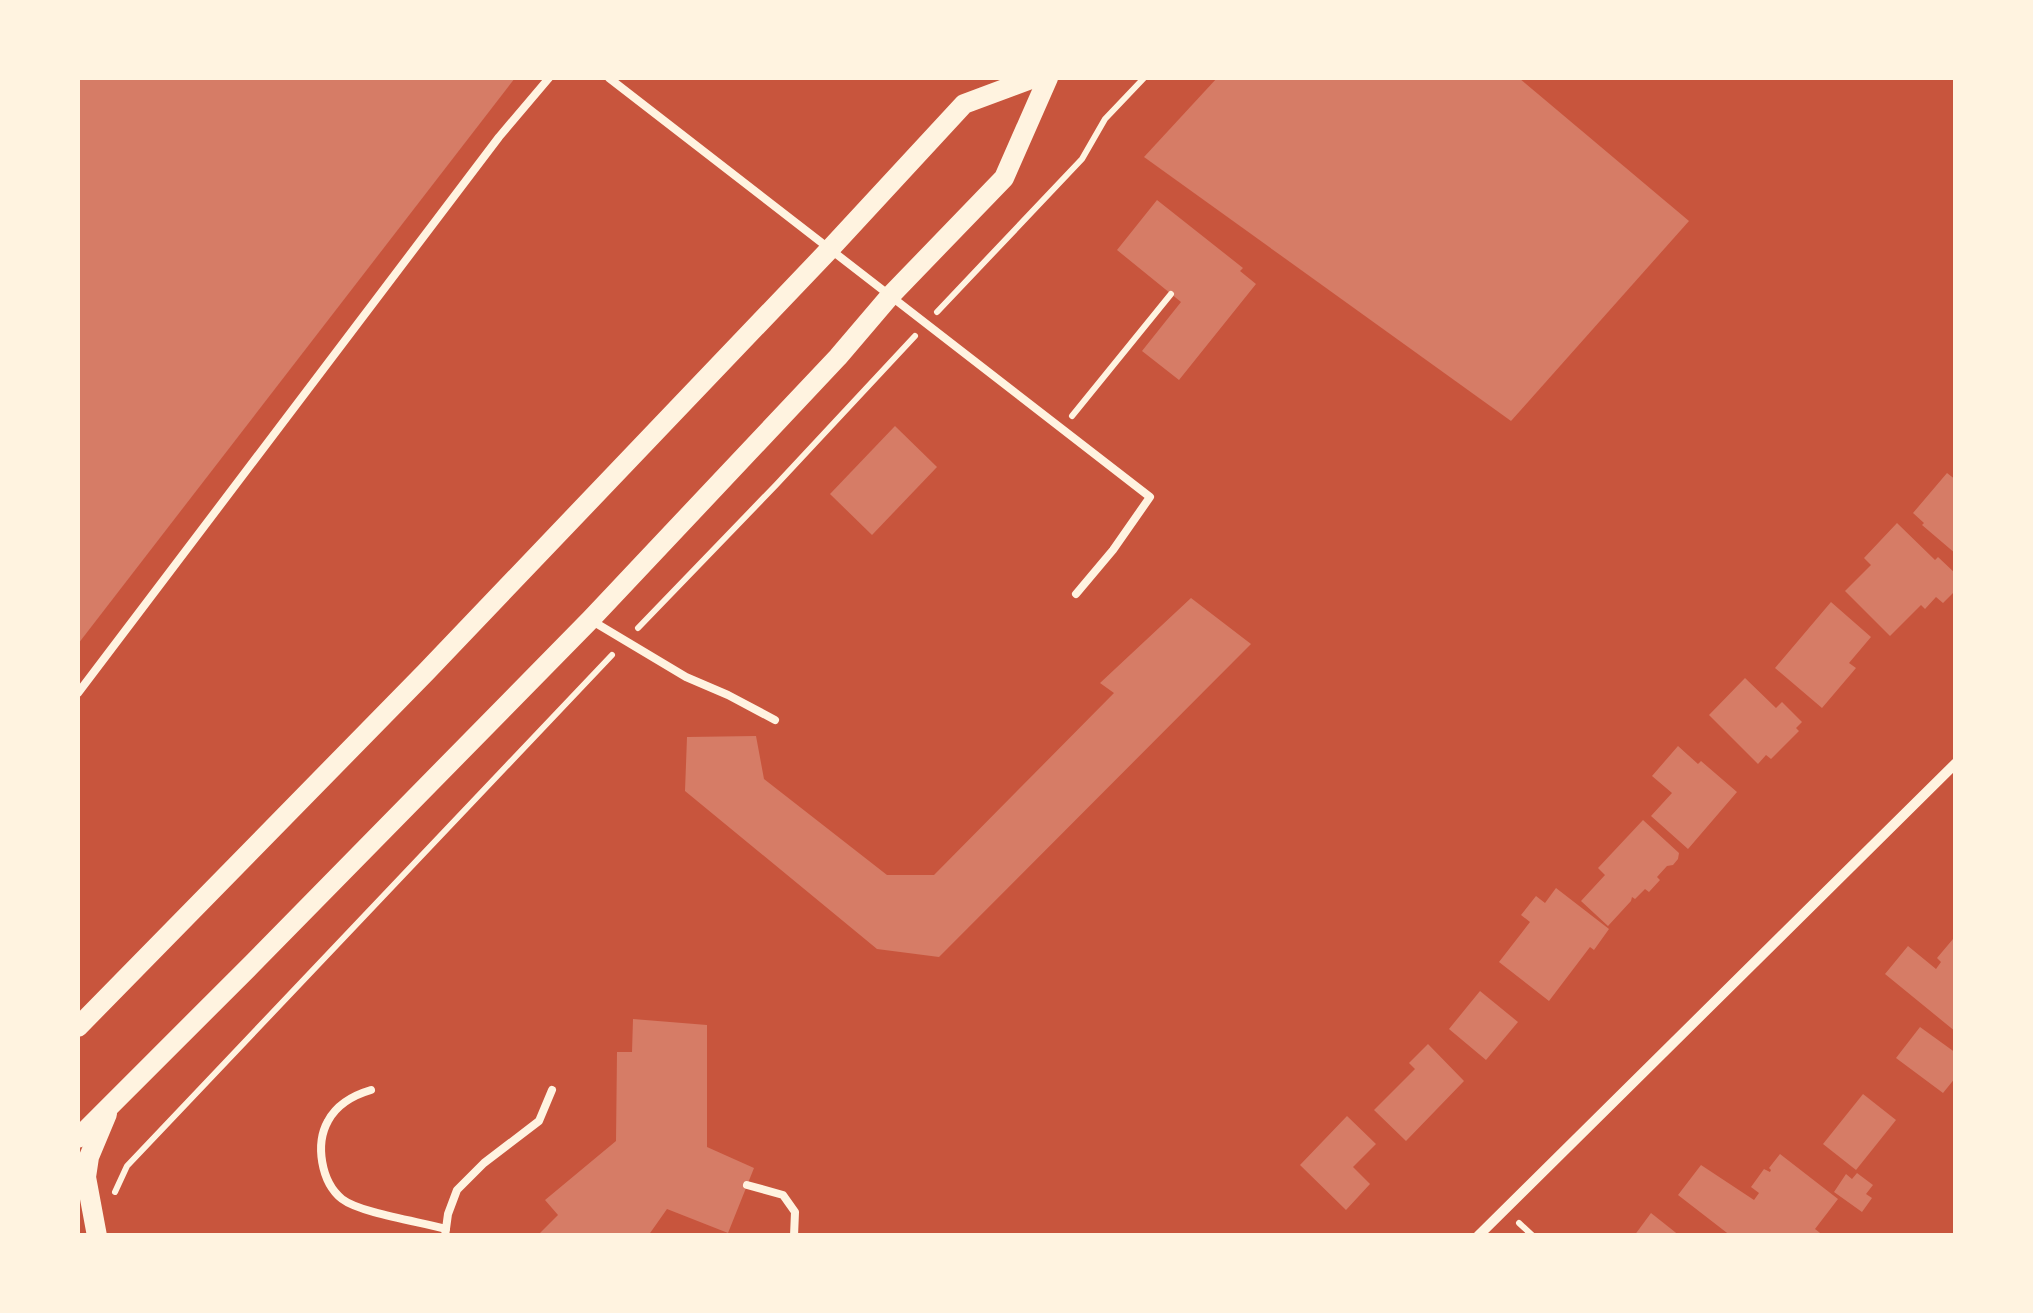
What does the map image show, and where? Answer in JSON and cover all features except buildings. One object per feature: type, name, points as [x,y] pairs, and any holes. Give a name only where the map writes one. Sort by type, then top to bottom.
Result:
[{"type":"main road","points":[[78,1027],[426,672],[964,104],[1034,78]]},
{"type":"main road","points":[[78,1138],[591,620],[1004,178],[1048,78]]},
{"type":"main road","points":[[98,1236],[86,1177],[89,1157],[110,1107]]},
{"type":"street","points":[[1478,1236],[1956,763]]},
{"type":"lane","points":[[78,693],[499,137],[549,78]]},
{"type":"lane","points":[[608,78],[1150,497],[1076,594]]},
{"type":"lane","points":[[591,620],[686,677],[775,720]]},
{"type":"lane","points":[[371,1090],[342,1104],[328,1121],[322,1140],[322,1164],[330,1186],[344,1201],[446,1232],[457,1190],[484,1163],[539,1121],[552,1090]]},
{"type":"lane","points":[[747,1185],[783,1195],[795,1212],[794,1236]]},
{"type":"path","points":[[967,280],[1082,159],[1105,119],[1144,78]]},
{"type":"path","points":[[1062,429],[1171,294]]},
{"type":"path","points":[[658,606],[878,376]]},
{"type":"path","points":[[115,1192],[128,1166],[601,667]]}]
